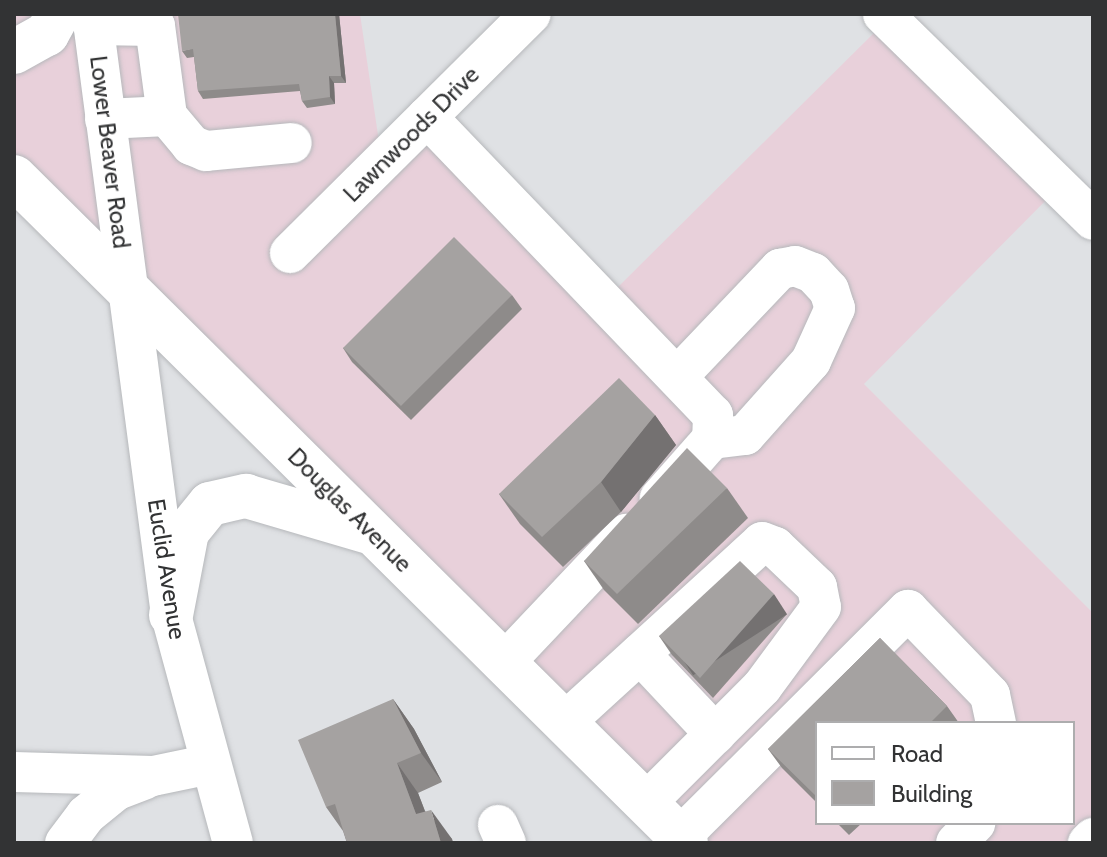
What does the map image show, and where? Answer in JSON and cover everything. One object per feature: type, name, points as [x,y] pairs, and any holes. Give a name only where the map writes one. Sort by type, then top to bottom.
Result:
[{"type":"main road","points":[[14,52],[81,18]]},
{"type":"main road","name":"Douglas Avenue","points":[[14,177],[683,840]]},
{"type":"main road","points":[[171,615],[187,532],[210,504],[246,496],[372,533]]},
{"type":"street","name":"Lawnwoods Drive","points":[[290,253],[531,14]]},
{"type":"street","points":[[883,14],[1093,220]]},
{"type":"street","points":[[81,18],[155,26],[167,116],[191,145],[206,151],[292,143]]},
{"type":"street","name":"Lower Beaver Road","points":[[81,18],[105,119],[128,290]]},
{"type":"street","points":[[105,119],[167,116]]},
{"type":"street","points":[[427,117],[713,415],[712,439],[504,663]]},
{"type":"street","points":[[678,376],[780,269],[804,269],[829,290],[835,308],[811,361],[745,435],[712,439]]},
{"type":"street","name":"Euclid Avenue","points":[[128,290],[171,615],[233,843]]},
{"type":"street","points":[[564,723],[762,542],[775,547],[817,587],[821,607],[762,687],[646,803]]},
{"type":"street","points":[[683,840],[908,610],[990,695],[996,721]]},
{"type":"street","points":[[640,654],[715,734]]},
{"type":"street","points":[[65,843],[86,815],[117,790],[153,776],[211,764]]},
{"type":"street","points":[[14,772],[78,778],[153,776]]},
{"type":"street","points":[[956,843],[973,825]]},
{"type":"street","points":[[1088,843],[1093,838]]},
{"type":"shaded area","points":[[14,14],[360,14],[382,162],[438,107],[618,287],[888,19],[1059,187],[864,384],[1093,613],[1093,843],[686,843],[14,177]]},
{"type":"building","points":[[178,14],[335,14],[341,76],[329,76],[330,97],[302,101],[299,84],[198,91],[193,49],[182,51]]},
{"type":"building","points":[[454,237],[512,295],[401,406],[343,348]]},
{"type":"building","points":[[619,378],[655,415],[601,482],[542,537],[499,494]]},
{"type":"building","points":[[687,448],[727,488],[617,594],[584,561]]},
{"type":"building","points":[[740,561],[774,594],[700,678],[659,636]]},
{"type":"building","points":[[880,638],[947,706],[932,721],[815,721],[815,795],[768,749]]},
{"type":"building","points":[[393,699],[421,753],[397,763],[416,814],[431,810],[441,843],[347,843],[335,804],[326,807],[298,740]]}]
